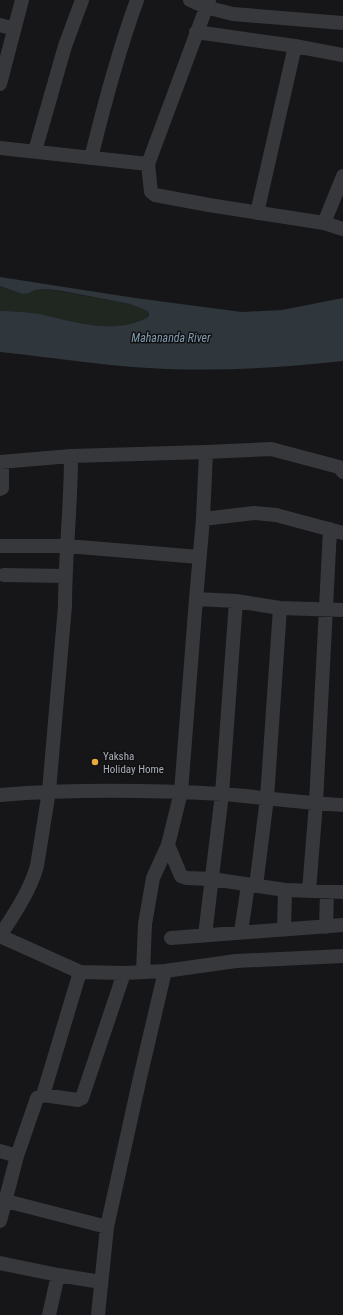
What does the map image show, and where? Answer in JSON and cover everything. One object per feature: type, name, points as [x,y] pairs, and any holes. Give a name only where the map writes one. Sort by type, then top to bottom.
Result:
[{"type":"street","points":[[0,84],[22,0]]},
{"type":"street","points":[[35,151],[65,46],[82,0]]},
{"type":"street","points":[[91,158],[123,38],[137,0]]},
{"type":"street","points":[[190,0],[207,4],[233,14],[343,23]]},
{"type":"street","points":[[207,4],[148,164],[151,192],[156,195],[324,223],[343,229]]},
{"type":"street","points":[[0,25],[14,29]]},
{"type":"street","points":[[196,32],[295,46],[343,55]]},
{"type":"street","points":[[257,213],[295,46]]},
{"type":"street","points":[[0,148],[148,164]]},
{"type":"street","points":[[324,223],[343,176]]},
{"type":"street","points":[[0,489],[2,488],[1,462],[71,456],[273,449],[339,467],[343,472]]},
{"type":"street","points":[[143,972],[145,924],[153,878],[168,845],[181,792],[203,519],[206,452]]},
{"type":"street","points":[[71,456],[71,488],[65,576],[65,606],[49,791],[34,877],[0,936],[80,972],[124,973],[164,971],[236,961],[343,956]]},
{"type":"street","points":[[203,519],[254,513],[276,515],[336,531],[326,609],[316,803],[309,891]]},
{"type":"street","points":[[0,546],[67,546],[199,557]]},
{"type":"street","points":[[4,575],[65,576]]},
{"type":"street","points":[[196,599],[236,601],[280,608],[343,610]]},
{"type":"street","points":[[205,935],[222,794],[236,601]]},
{"type":"street","points":[[241,932],[252,885],[267,798],[280,608]]},
{"type":"street","points":[[0,795],[49,791],[181,792],[222,794],[343,805]]},
{"type":"street","points":[[168,845],[181,876],[187,878],[212,879],[285,890],[343,892]]},
{"type":"street","points":[[284,929],[285,890]]},
{"type":"street","points":[[326,927],[327,892]]},
{"type":"street","points":[[171,938],[343,925]]},
{"type":"street","points":[[98,1315],[107,1227],[138,1082],[164,971]]},
{"type":"street","points":[[43,1095],[80,972]]},
{"type":"street","points":[[0,1221],[17,1156],[37,1098],[43,1095],[78,1100],[82,1098],[124,973]]},
{"type":"street","points":[[0,1151],[17,1156]]},
{"type":"street","points":[[6,1201],[107,1227]]},
{"type":"street","points":[[0,1263],[101,1282]]},
{"type":"street","points":[[48,1315],[58,1275]]},
{"type":"shaded area","points":[[0,286],[23,294],[35,290],[48,289],[130,304],[149,311],[147,318],[134,323],[120,326],[107,326],[80,323],[40,314],[0,311]]},
{"type":"water","name":"Mahananda River","points":[[0,277],[135,298],[242,312],[282,310],[343,298],[343,361],[295,366],[197,370],[111,365],[0,352],[0,311],[40,314],[80,323],[107,326],[120,326],[134,323],[147,318],[149,315],[148,311],[130,304],[62,291],[48,289],[35,290],[23,294],[0,286]]},
{"type":"place","name":"Yaksha Holiday Home","points":[[95,762]]}]
